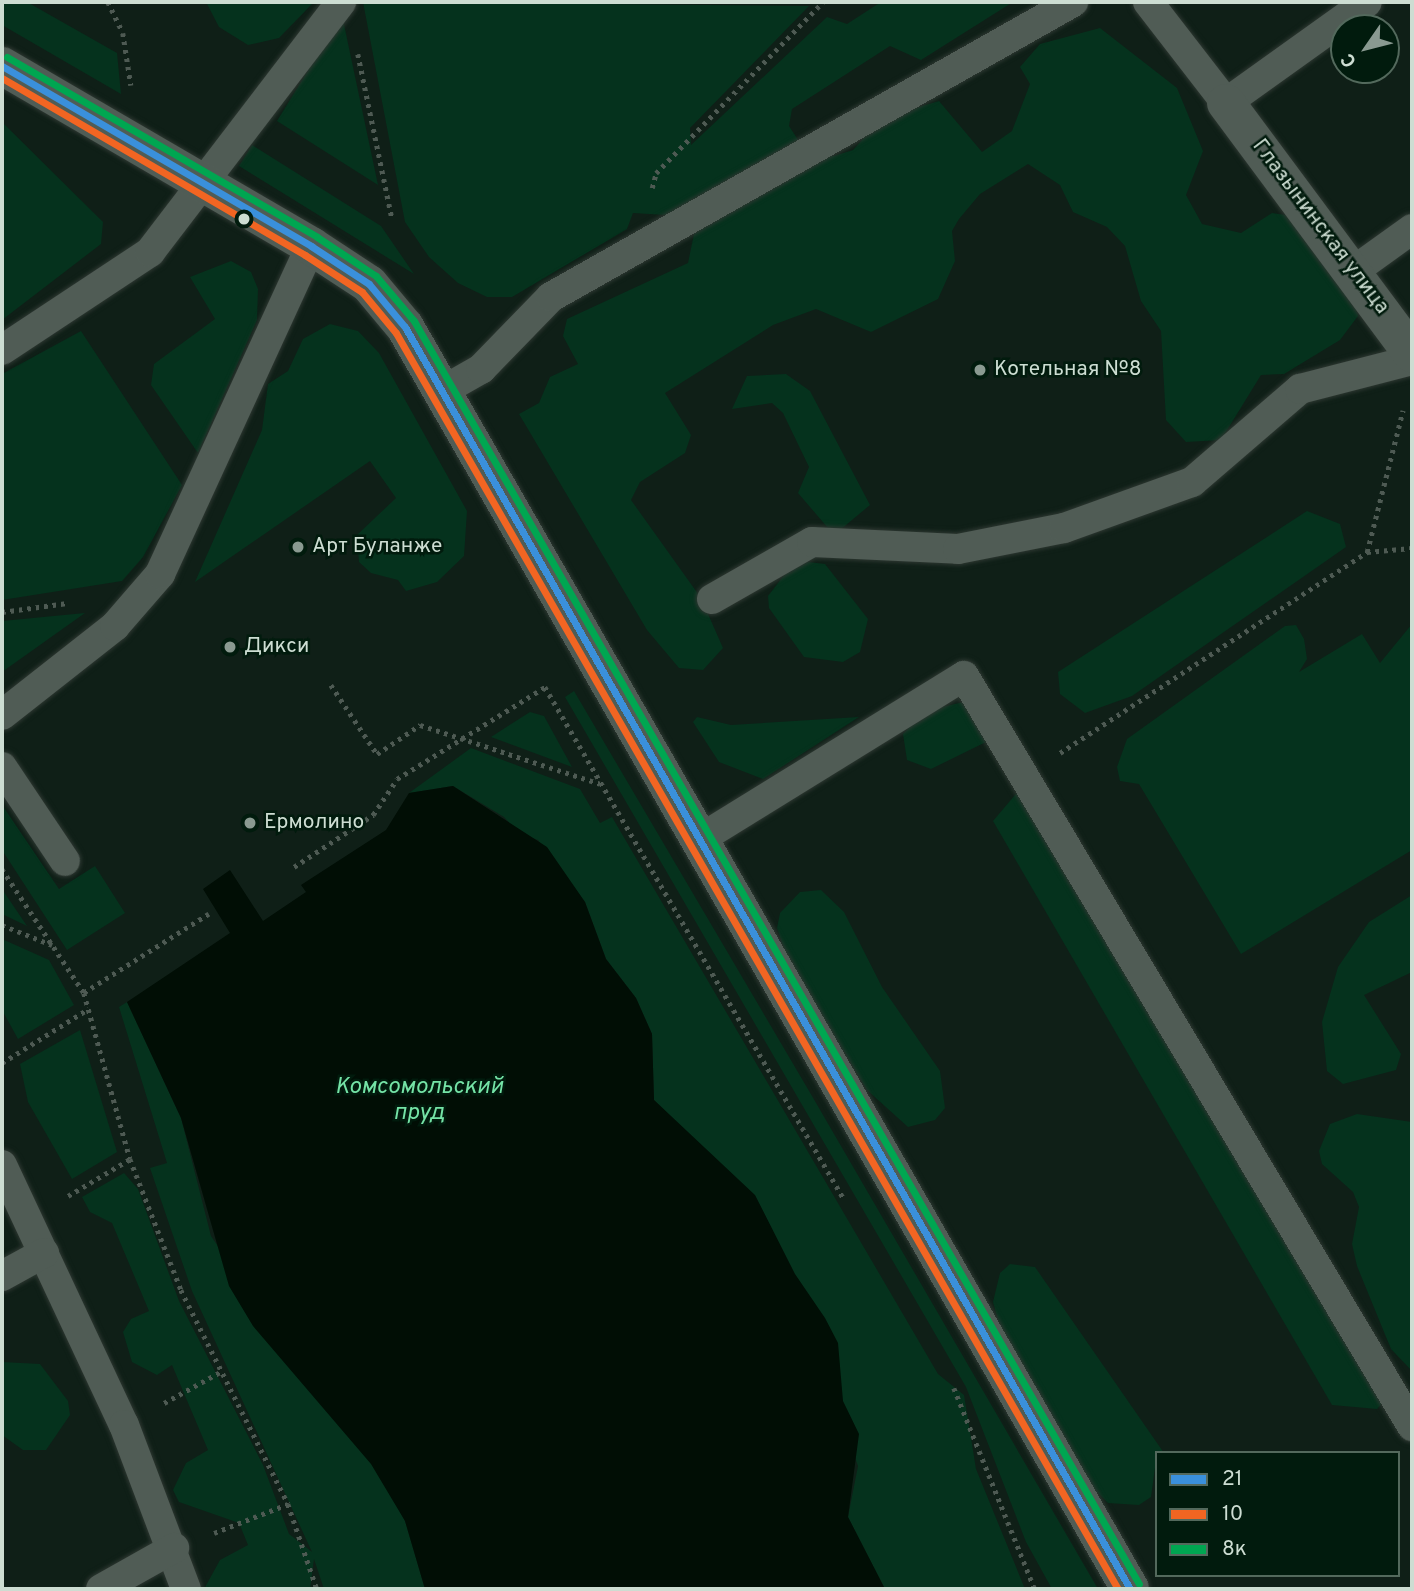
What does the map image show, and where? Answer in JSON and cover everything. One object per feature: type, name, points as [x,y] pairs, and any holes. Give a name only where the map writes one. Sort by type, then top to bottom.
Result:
[{"type":"street","points":[[2,66],[311,246],[369,284],[405,327],[444,390],[1130,1589]]},
{"type":"street","name":"Глазынинская улица","points":[[1226,103],[1354,270],[1412,353]]},
{"type":"lane","points":[[2,350],[150,252],[341,2]]},
{"type":"lane","points":[[444,390],[481,369],[551,298],[1073,2]]},
{"type":"lane","points":[[1148,2],[1226,103],[1367,2]]},
{"type":"lane","points":[[1354,270],[1412,229]]},
{"type":"lane","points":[[2,715],[115,626],[160,575],[311,246]]},
{"type":"lane","points":[[712,599],[812,542],[958,549],[1064,528],[1192,482],[1300,389],[1412,360]]},
{"type":"lane","points":[[701,839],[964,676],[1027,774],[1412,1426]]},
{"type":"lane","points":[[2,767],[65,861]]},
{"type":"lane","points":[[2,1165],[124,1425],[174,1548],[187,1589]]},
{"type":"lane","points":[[2,1276],[44,1253]]},
{"type":"lane","points":[[101,1589],[174,1548]]},
{"type":"path","points":[[108,2],[123,33],[132,92]]},
{"type":"path","points":[[634,250],[656,173],[823,2]]},
{"type":"path","points":[[355,42],[392,218]]},
{"type":"path","points":[[1367,552],[1405,403]]},
{"type":"path","points":[[1027,774],[1367,552],[1412,548]]},
{"type":"path","points":[[331,685],[377,754],[421,725],[602,785]]},
{"type":"path","points":[[294,867],[373,815],[397,779],[458,738],[545,687],[847,1203]]},
{"type":"path","points":[[2,869],[84,993],[130,1159],[181,1290],[288,1504],[317,1589]]},
{"type":"path","points":[[84,993],[209,914]]},
{"type":"path","points":[[2,925],[52,945]]},
{"type":"path","points":[[2,1063],[88,1009]]},
{"type":"path","points":[[28,1219],[130,1159]]},
{"type":"path","points":[[124,1425],[222,1371]]},
{"type":"path","points":[[947,1375],[1035,1589]]},
{"type":"path","points":[[174,1548],[288,1504]]},
{"type":"green space","points":[[2,2],[27,2],[117,53],[121,94],[2,25]]},
{"type":"green space","points":[[206,2],[314,2],[279,38],[248,45],[219,27]]},
{"type":"green space","points":[[363,2],[809,6],[690,128],[691,145],[827,17],[847,24],[881,2],[1013,2],[921,60],[890,46],[792,109],[789,126],[804,149],[834,156],[853,150],[882,118],[939,101],[982,152],[1012,131],[1030,84],[1020,67],[1040,44],[1100,28],[1177,88],[1203,151],[1186,195],[1202,224],[1241,233],[1272,213],[1292,216],[1356,302],[1358,316],[1340,340],[1284,374],[1261,375],[1221,440],[1186,442],[1166,420],[1161,331],[1141,301],[1125,246],[1107,227],[1073,212],[1060,185],[1028,164],[980,194],[959,219],[952,231],[955,261],[938,299],[871,332],[816,309],[773,325],[665,393],[691,435],[685,453],[640,482],[631,500],[701,598],[723,648],[703,670],[679,668],[647,630],[519,414],[539,403],[550,377],[578,364],[563,336],[567,319],[688,263],[694,234],[682,216],[633,213],[627,229],[512,297],[487,297],[458,283],[429,257],[405,222]]},
{"type":"green space","points":[[342,15],[378,185],[277,121]]},
{"type":"green space","points":[[2,122],[103,222],[101,244],[2,320]]},
{"type":"green space","points":[[252,145],[381,226],[414,274],[239,166]]},
{"type":"green space","points":[[231,261],[251,272],[258,289],[257,320],[198,453],[151,385],[154,364],[215,319],[190,277]]},
{"type":"green space","points":[[330,324],[358,331],[379,353],[467,511],[464,556],[437,582],[406,591],[398,580],[371,573],[359,562],[357,535],[396,498],[370,461],[195,582],[262,430],[268,384],[288,371],[303,339]]},
{"type":"green space","points":[[81,331],[182,485],[143,557],[122,581],[2,600],[2,374]]},
{"type":"green space","points":[[786,374],[810,391],[870,505],[834,535],[798,493],[809,467],[783,413],[772,403],[732,409],[747,376]]},
{"type":"green space","points":[[1307,511],[1340,524],[1346,547],[1132,696],[1085,713],[1060,694],[1058,672]]},
{"type":"green space","points":[[808,562],[825,564],[868,619],[860,652],[843,662],[804,657],[769,608],[768,596],[785,574]]},
{"type":"green space","points":[[85,613],[2,672],[2,621]]},
{"type":"green space","points":[[1412,624],[1412,850],[1241,954],[1139,784],[1120,781],[1117,767],[1127,739],[1285,626],[1296,625],[1304,639],[1307,659],[1299,672],[1362,634],[1380,663]]},
{"type":"green space","points":[[574,691],[1098,1589],[1052,1589],[1026,1542],[966,1387],[565,697]]},
{"type":"green space","points":[[972,700],[988,741],[931,769],[907,760],[903,734],[925,711]]},
{"type":"green space","points":[[530,712],[544,716],[572,767],[491,737]]},
{"type":"green space","points":[[697,717],[731,725],[859,717],[763,779],[719,762],[693,722]]},
{"type":"green space","points":[[471,748],[580,789],[600,823],[612,817],[938,1374],[964,1395],[976,1469],[1025,1589],[885,1589],[848,1517],[858,1466],[774,1234],[760,1206],[654,1100],[652,1034],[636,998],[606,959],[585,902],[538,840],[520,834],[504,817],[453,786],[409,793]]},
{"type":"green space","points":[[1021,788],[1401,1382],[1377,1409],[1332,1405],[993,821]]},
{"type":"green space","points":[[2,805],[59,889],[95,866],[125,913],[67,950],[2,850]]},
{"type":"green space","points":[[2,889],[27,926],[2,914]]},
{"type":"green space","points":[[821,890],[844,912],[882,987],[940,1071],[945,1108],[935,1120],[908,1127],[867,1090],[787,958],[777,928],[780,913],[800,892]]},
{"type":"green space","points":[[1412,895],[1412,972],[1364,995],[1401,1054],[1396,1070],[1343,1084],[1327,1071],[1322,1022],[1338,967],[1369,922]]},
{"type":"green space","points":[[2,939],[49,960],[74,1005],[18,1039],[2,1010]]},
{"type":"green space","points":[[127,1002],[181,1118],[211,1236],[328,1408],[344,1395],[405,1521],[425,1589],[324,1589],[314,1559],[310,1589],[204,1589],[220,1560],[248,1545],[239,1523],[179,1502],[173,1490],[186,1463],[208,1450],[172,1365],[157,1375],[132,1362],[123,1332],[131,1319],[149,1311],[112,1223],[90,1212],[82,1197],[124,1173],[138,1189],[179,1301],[263,1465],[289,1534],[312,1552],[192,1291],[150,1168],[167,1163],[119,1007]]},
{"type":"green space","points":[[80,1030],[117,1152],[72,1179],[28,1102],[20,1064]]},
{"type":"green space","points":[[1357,1114],[1412,1122],[1412,1371],[1391,1349],[1357,1266],[1352,1244],[1359,1207],[1353,1192],[1322,1164],[1319,1151],[1330,1124]]},
{"type":"green space","points":[[1010,1264],[1035,1267],[1163,1451],[1155,1451],[1151,1497],[1139,1505],[1108,1503],[1085,1480],[1006,1349],[993,1302],[1000,1273]]},
{"type":"green space","points":[[2,1362],[40,1364],[68,1401],[70,1415],[46,1450],[23,1450],[2,1435]]},
{"type":"water","name":"Комсомольский пруд","points":[[453,786],[547,847],[585,902],[606,959],[636,998],[652,1034],[654,1100],[755,1195],[795,1274],[825,1318],[838,1343],[843,1401],[859,1434],[848,1517],[885,1589],[425,1589],[405,1521],[371,1464],[253,1326],[229,1286],[181,1118],[127,1002],[230,933],[203,889],[230,870],[263,921],[306,892],[301,885],[386,830],[409,793]]},
{"type":"transit line","name":"8к","points":[[7,57],[317,237],[376,276],[414,321],[1139,1584]]},
{"type":"transit line","name":"21","points":[[2,66],[311,246],[369,284],[405,327],[1130,1589]]},
{"type":"transit line","name":"10","points":[[2,78],[305,255],[362,292],[396,333],[1118,1589]]},
{"type":"place","name":"Котельная №8","points":[[980,370]]},
{"type":"place","name":"Арт Буланже","points":[[298,547]]},
{"type":"place","name":"Дикси","points":[[230,647]]},
{"type":"place","name":"Ермолино","points":[[250,823]]}]
